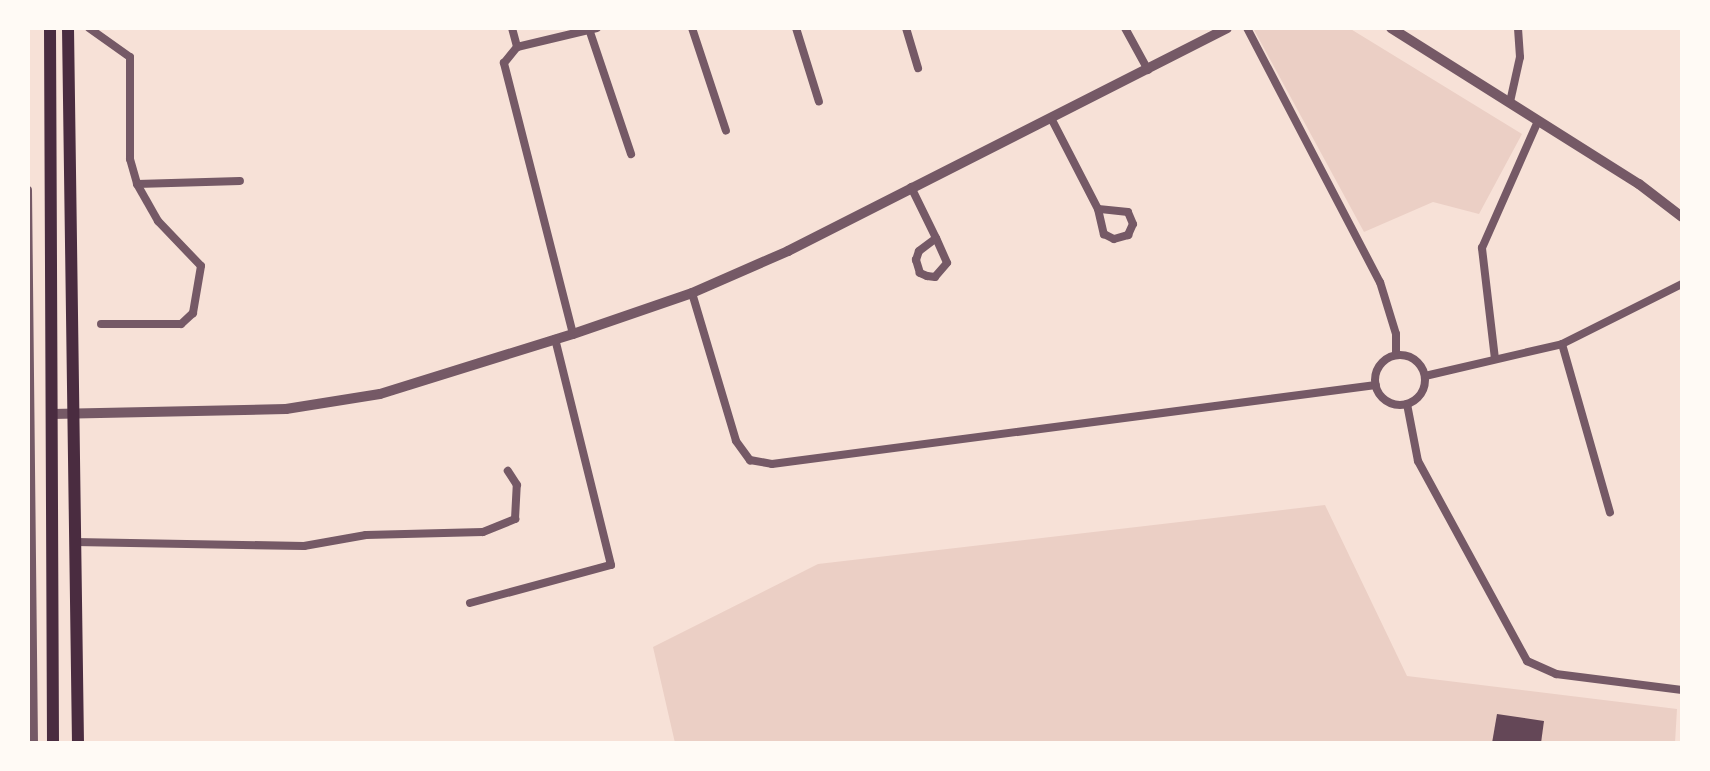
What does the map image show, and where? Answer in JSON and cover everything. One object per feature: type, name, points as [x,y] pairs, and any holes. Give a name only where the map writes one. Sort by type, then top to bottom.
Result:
[{"type":"main road","points":[[50,28],[53,743]]},
{"type":"main road","points":[[68,28],[78,743]]},
{"type":"street","points":[[89,28],[130,57],[130,159],[137,184],[158,221],[201,266],[201,284],[193,313],[181,324],[101,324]]},
{"type":"street","points":[[512,28],[517,47]]},
{"type":"street","points":[[692,28],[726,131]]},
{"type":"street","points":[[796,28],[819,102]]},
{"type":"street","points":[[906,28],[918,68]]},
{"type":"street","points":[[1125,28],[1148,70]]},
{"type":"street","points":[[52,414],[286,409],[380,394],[573,334],[692,293],[1148,70],[1227,28]]},
{"type":"street","points":[[1247,28],[1380,282],[1396,334],[1396,355]]},
{"type":"street","points":[[1391,28],[1510,102],[1682,217]]},
{"type":"street","points":[[1510,102],[1520,57],[1518,28]]},
{"type":"street","points":[[573,334],[504,63],[517,47],[592,29],[631,154]]},
{"type":"street","points":[[1051,118],[1098,209],[1104,234],[1114,239],[1128,235],[1133,224],[1128,212],[1098,209]]},
{"type":"street","points":[[1495,359],[1482,248],[1538,121]]},
{"type":"street","points":[[137,184],[240,181]]},
{"type":"street","points":[[911,187],[936,238],[947,263],[935,277],[927,276],[920,273],[916,260],[927,242],[936,238]]},
{"type":"street","points":[[28,190],[34,743]]},
{"type":"street","points":[[1425,376],[1562,344],[1682,284]]},
{"type":"street","points":[[692,293],[736,441],[750,460],[772,464],[1376,385]]},
{"type":"street","points":[[470,603],[611,565],[555,339]]},
{"type":"street","points":[[1562,344],[1610,512]]},
{"type":"street","points":[[1396,355],[1417,362],[1425,376],[1423,390],[1407,404],[1391,403],[1376,385],[1378,370],[1396,355]]},
{"type":"street","points":[[1407,404],[1418,461],[1527,661],[1556,674],[1682,690]]},
{"type":"street","points":[[75,542],[289,546],[366,535],[483,532],[515,519],[520,505],[517,485],[508,471]]},
{"type":"shaded area","points":[[1253,28],[1349,28],[1522,134],[1479,214],[1433,202],[1364,232]]},
{"type":"shaded area","points":[[1325,505],[1407,676],[1677,709],[1675,743],[675,743],[653,647],[818,564]]},
{"type":"building","points":[[1497,714],[1544,721],[1541,743],[1492,743]]}]
